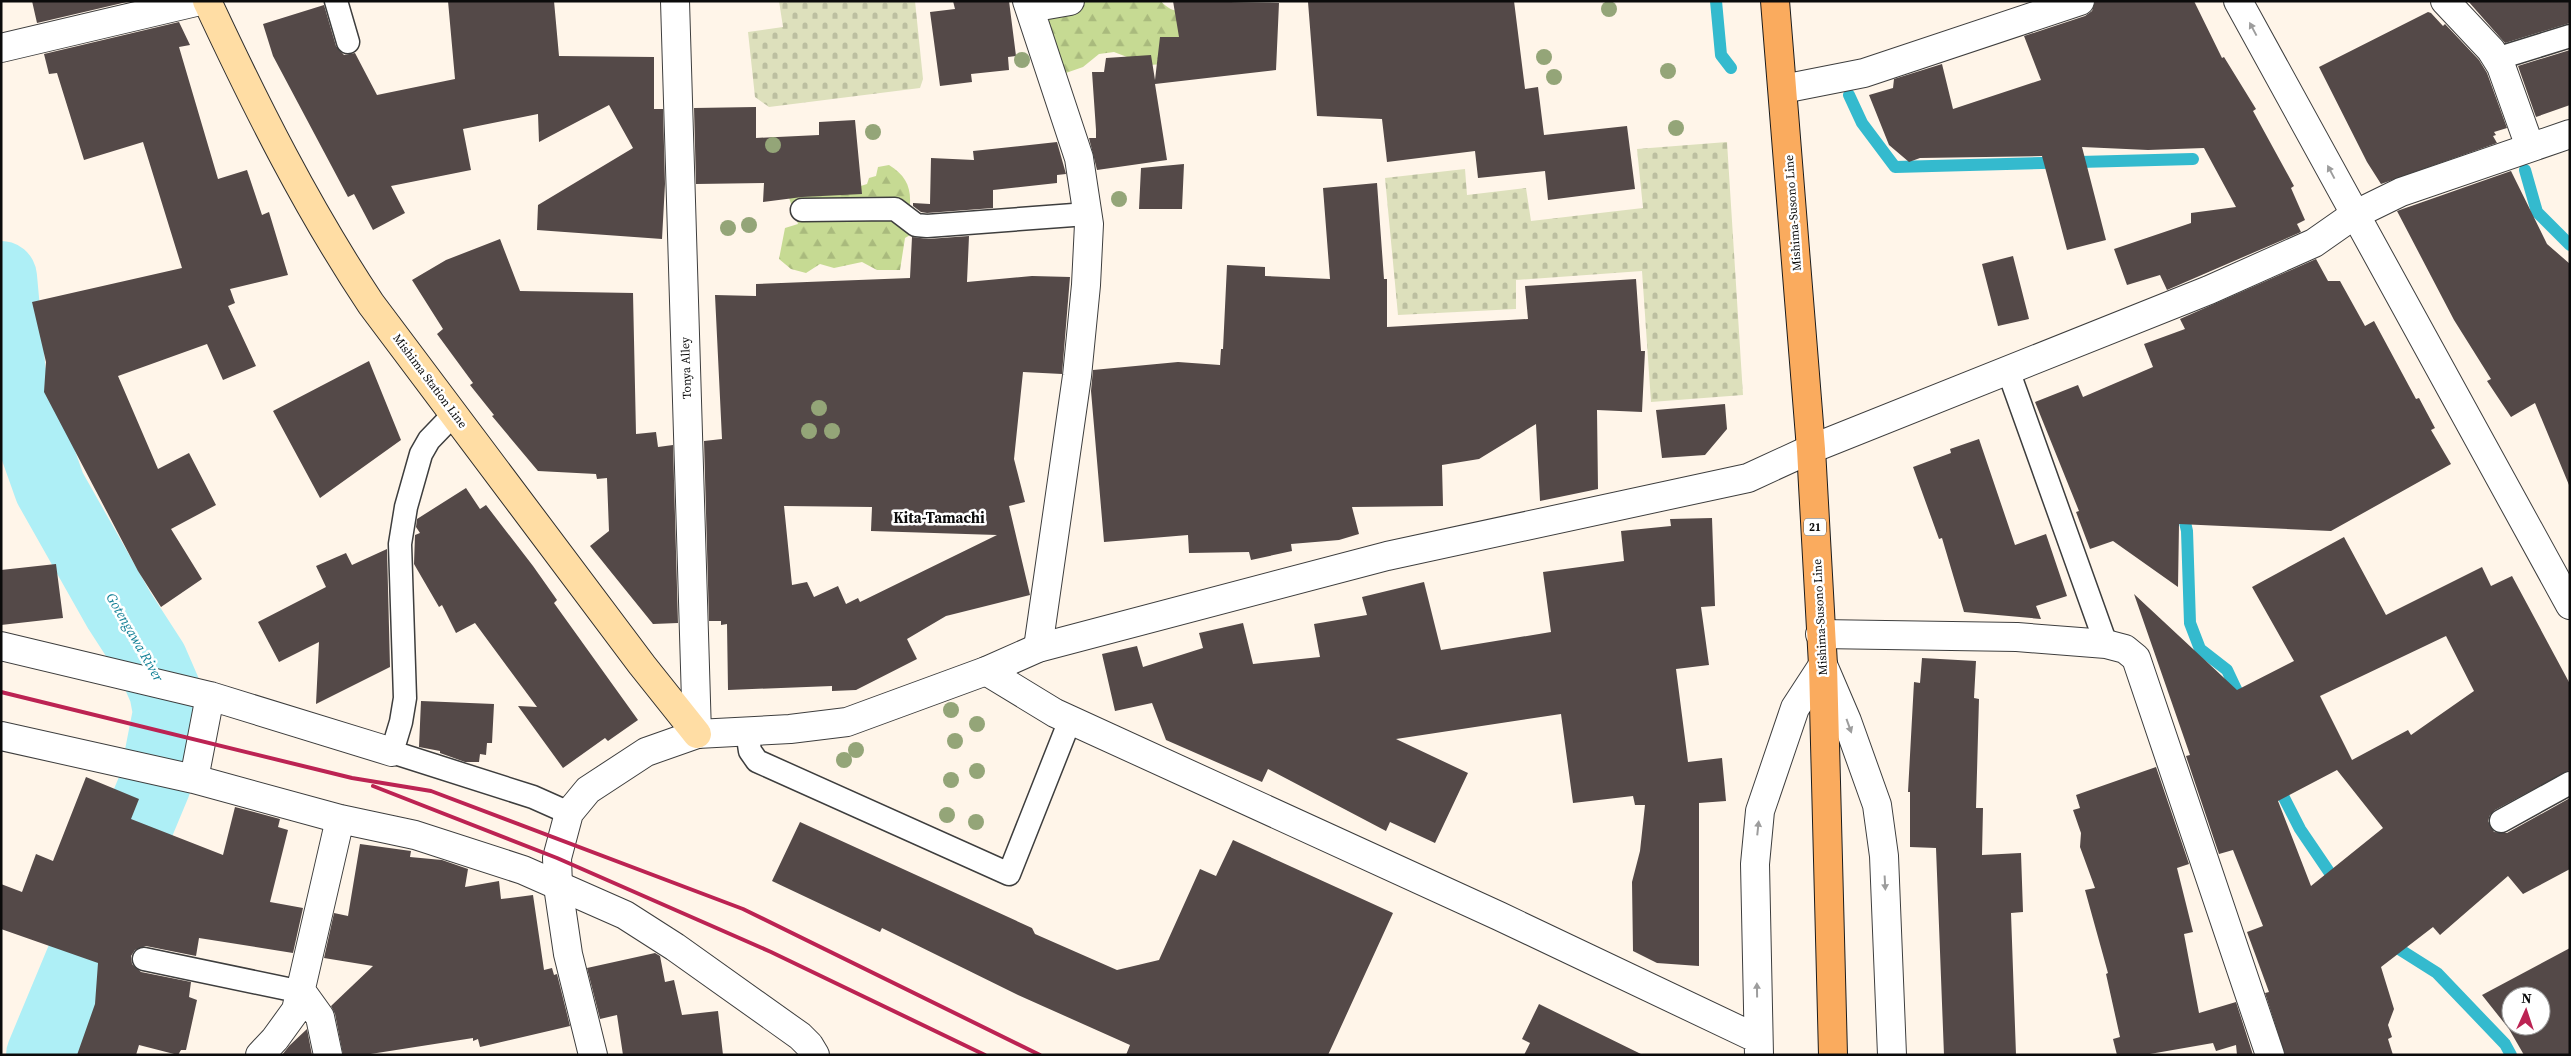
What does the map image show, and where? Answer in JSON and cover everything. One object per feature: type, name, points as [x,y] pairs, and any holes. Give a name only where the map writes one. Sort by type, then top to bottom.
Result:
[{"type":"main road","name":"Mishima Station Line","points":[[207,1],[251,95],[331,244],[371,304],[455,413],[642,665],[697,734]]},
{"type":"main road","name":"Mishima-Susono Line","points":[[1775,1],[1811,449],[1823,665],[1833,1055]]},
{"type":"street","points":[[1,48],[200,1]]},
{"type":"street","name":"Tonya Alley","points":[[675,1],[697,734]]},
{"type":"street","points":[[1038,648],[1077,376],[1086,286],[1088,214],[1079,158],[1028,5],[1070,1]]},
{"type":"street","points":[[1783,89],[1864,72],[2080,1]]},
{"type":"street","points":[[2238,1],[2570,605]]},
{"type":"street","points":[[2445,1],[2496,59],[2530,147]]},
{"type":"street","points":[[593,1055],[568,954],[558,886],[557,858],[569,813],[588,790],[646,752],[697,734],[790,729],[847,722],[986,672],[1038,648],[1387,556],[1748,478],[1811,449],[2209,290],[2314,243],[2354,215],[2401,192],[2570,134]]},
{"type":"street","points":[[1820,634],[2017,637],[2106,644],[2125,649],[2136,658],[2270,1055]]},
{"type":"street","points":[[1,646],[210,696],[392,752]]},
{"type":"street","points":[[986,672],[1070,720],[1490,912],[1759,1047],[1755,864],[1760,811],[1795,708],[1823,665]]},
{"type":"street","points":[[1823,665],[1847,721],[1877,805],[1884,856],[1892,1055]]},
{"type":"street","points":[[187,778],[210,696]]},
{"type":"street","points":[[1,736],[187,778],[340,819],[456,847],[523,870],[558,886],[584,895],[625,915],[676,947],[800,1036],[810,1045],[814,1055]]},
{"type":"street","points":[[260,1055],[287,1024],[296,1010],[302,992],[340,819]]},
{"type":"street","points":[[302,992],[320,1017],[328,1055]]},
{"type":"lane","points":[[336,1],[348,42]]},
{"type":"lane","points":[[2496,59],[2570,36]]},
{"type":"lane","points":[[802,210],[895,209],[916,225],[927,226],[1088,214]]},
{"type":"lane","points":[[2008,370],[2106,644]]},
{"type":"lane","points":[[455,413],[429,440],[421,454],[406,507],[400,544],[405,698],[401,722],[392,752],[532,797],[569,813]]},
{"type":"lane","points":[[747,731],[750,752],[757,761],[1008,874],[1070,720]]},
{"type":"lane","points":[[2501,821],[2570,783]]},
{"type":"lane","points":[[144,958],[302,992]]},
{"type":"green space","points":[[779,1],[915,1],[923,79],[920,88],[769,107],[755,97],[748,32],[783,27]]},
{"type":"green space","points":[[1039,1],[1161,1],[1175,10],[1193,10],[1166,64],[1148,65],[1114,52],[1099,54],[1083,67],[1063,74]]},
{"type":"green space","points":[[1727,142],[1743,395],[1651,402],[1642,271],[1516,280],[1516,309],[1398,315],[1385,178],[1465,169],[1467,195],[1526,188],[1531,221],[1643,208],[1637,149]]},
{"type":"green space","points":[[889,165],[903,177],[908,186],[910,198],[910,204],[905,212],[904,219],[910,235],[905,238],[900,270],[877,270],[862,262],[834,268],[820,264],[806,273],[791,269],[779,259],[785,228],[798,224],[787,192],[848,190],[867,184],[869,178],[876,176],[878,167]]},
{"type":"building","points":[[32,1],[131,1],[37,23]]},
{"type":"building","points":[[448,1],[554,1],[559,56],[654,57],[654,109],[663,109],[665,184],[662,239],[537,230],[538,205],[633,148],[609,105],[539,142],[538,114],[463,129],[471,170],[391,186],[405,213],[373,230],[354,194],[348,197],[273,56],[263,24],[324,5],[336,46],[344,55],[355,53],[377,95],[455,79]]},
{"type":"building","points":[[953,1],[1009,1],[1016,56],[1008,57],[1009,70],[971,74],[972,82],[940,86],[930,12],[955,9]]},
{"type":"building","points":[[1173,1],[1279,3],[1276,70],[1155,84],[1167,160],[1097,170],[1089,138],[1096,138],[1092,72],[1104,72],[1106,58],[1151,55],[1155,80],[1160,37],[1179,37]]},
{"type":"building","points":[[1514,1],[1525,89],[1538,87],[1544,135],[1627,126],[1635,189],[1548,200],[1545,171],[1478,178],[1475,151],[1387,162],[1382,119],[1317,116],[1308,2]]},
{"type":"building","points":[[2095,1],[2194,1],[2222,58],[2224,57],[2256,109],[2253,111],[2294,186],[2291,188],[2305,220],[2297,224],[2301,232],[2167,290],[2160,275],[2127,285],[2114,249],[2191,223],[2191,213],[2236,207],[2204,148],[2148,150],[2082,147],[2106,240],[2067,250],[2042,156],[1920,158],[1909,162],[1889,145],[1869,95],[1893,88],[1894,79],[1942,64],[1953,109],[2041,80],[2024,36],[2085,16],[2092,11]]},
{"type":"building","points":[[2468,1],[2570,1],[2570,23],[2505,43]]},
{"type":"building","points":[[2428,12],[2443,26],[2445,24],[2479,60],[2487,73],[2507,128],[2494,132],[2496,135],[2493,136],[2497,143],[2381,184],[2367,162],[2319,67]]},
{"type":"building","points":[[179,22],[190,45],[179,47],[218,179],[247,170],[262,215],[269,212],[288,275],[230,289],[235,303],[228,306],[256,366],[223,380],[207,344],[118,376],[158,469],[189,453],[216,505],[171,529],[202,579],[161,607],[138,571],[44,392],[46,362],[32,302],[182,268],[143,142],[84,160],[57,73],[49,74],[44,54]]},
{"type":"building","points":[[2570,50],[2570,105],[2536,117],[2518,66]]},
{"type":"building","points":[[756,107],[756,138],[819,135],[819,122],[855,120],[862,194],[802,197],[763,202],[764,183],[696,184],[694,108]]},
{"type":"building","points":[[1057,142],[1066,174],[1057,175],[1057,183],[993,190],[993,208],[927,213],[921,212],[913,206],[913,203],[930,204],[931,158],[974,160],[973,151]]},
{"type":"building","points":[[1184,164],[1182,209],[1139,209],[1141,168]]},
{"type":"building","points":[[2511,171],[2547,244],[2570,264],[2569,485],[2535,403],[2511,417],[2487,381],[2491,379],[2454,320],[2397,211]]},
{"type":"building","points":[[1377,183],[1384,279],[1387,279],[1387,327],[1528,319],[1525,286],[1636,279],[1641,351],[1645,351],[1642,412],[1597,410],[1598,489],[1540,501],[1536,424],[1479,459],[1442,465],[1443,506],[1352,507],[1359,534],[1339,540],[1291,544],[1292,551],[1251,560],[1249,552],[1189,553],[1188,535],[1104,542],[1091,391],[1093,370],[1178,362],[1220,365],[1221,349],[1223,349],[1227,265],[1265,267],[1265,276],[1330,279],[1323,188]]},
{"type":"building","points":[[969,236],[967,282],[1032,276],[1070,277],[1062,374],[1023,372],[1014,459],[1025,502],[1009,506],[1030,595],[946,616],[907,639],[917,659],[856,690],[832,691],[832,686],[728,690],[727,624],[721,625],[721,621],[709,621],[704,441],[722,439],[715,295],[756,296],[756,284],[910,278],[912,237],[928,239]],"holes":[[[784,506],[872,507],[871,531],[997,535],[860,602],[858,598],[846,604],[838,586],[814,597],[807,582],[792,585]]]},
{"type":"building","points":[[500,239],[520,291],[633,293],[636,434],[656,432],[658,447],[673,445],[678,623],[653,624],[590,546],[609,531],[607,478],[597,479],[596,474],[538,471],[492,416],[494,415],[470,385],[473,383],[437,334],[443,329],[412,280],[446,260]]},
{"type":"building","points":[[2013,256],[2029,319],[1998,326],[1982,264]]},
{"type":"building","points":[[2316,259],[2328,281],[2340,281],[2365,326],[2374,321],[2416,399],[2419,398],[2435,428],[2431,430],[2451,464],[2331,531],[2179,524],[2178,587],[2113,541],[2090,549],[2076,512],[2079,511],[2035,402],[2078,385],[2083,397],[2153,367],[2144,344],[2185,329],[2180,319]]},
{"type":"building","points":[[369,361],[401,440],[320,498],[273,411]]},
{"type":"building","points":[[1725,404],[1727,429],[1705,455],[1662,458],[1656,410]]},
{"type":"building","points":[[1979,439],[2015,545],[2046,534],[2067,596],[2036,606],[2041,619],[1964,612],[1942,538],[1939,539],[1913,467],[1951,453],[1950,449]]},
{"type":"building","points":[[466,488],[480,509],[486,505],[533,566],[557,600],[554,603],[638,720],[608,741],[605,738],[563,768],[518,706],[537,707],[475,623],[456,633],[442,605],[439,607],[414,564],[415,535],[420,533],[416,527],[417,519]]},
{"type":"building","points":[[1712,518],[1715,606],[1701,607],[1709,665],[1676,669],[1688,762],[1722,758],[1726,801],[1699,803],[1699,966],[1657,963],[1633,951],[1632,882],[1640,851],[1645,805],[1635,805],[1633,796],[1573,803],[1561,714],[1396,739],[1468,773],[1435,843],[1390,822],[1386,831],[1268,769],[1262,782],[1166,740],[1152,703],[1115,711],[1102,654],[1137,646],[1143,667],[1203,648],[1199,633],[1243,623],[1253,664],[1320,657],[1314,624],[1367,615],[1362,597],[1424,582],[1441,650],[1551,632],[1543,572],[1624,561],[1621,531],[1671,526],[1670,519]]},
{"type":"building","points":[[2344,537],[2386,615],[2482,567],[2491,586],[2512,576],[2570,684],[2570,770],[2495,810],[2490,815],[2488,821],[2494,832],[2507,833],[2570,798],[2570,869],[2523,894],[2508,876],[2440,935],[2433,927],[2381,967],[2394,1009],[2388,1025],[2392,1037],[2388,1039],[2393,1055],[2285,1055],[2265,993],[2269,992],[2247,932],[2263,926],[2233,850],[2219,854],[2186,756],[2190,755],[2134,594],[2237,690],[2294,661],[2252,587]],"holes":[[[2446,636],[2474,691],[2411,735],[2408,730],[2352,760],[2320,696]],[[2337,770],[2383,828],[2311,886],[2278,801]]]},
{"type":"building","points":[[387,549],[390,667],[316,704],[319,642],[279,662],[258,622],[326,587],[316,566],[346,553],[352,565]]},
{"type":"building","points":[[56,564],[63,618],[1,625],[1,570]]},
{"type":"building","points":[[1922,658],[1976,661],[1974,698],[1979,699],[1976,808],[1983,808],[1982,855],[2021,853],[2023,912],[2011,913],[2016,1055],[1944,1055],[1936,848],[1910,847],[1910,792],[1908,792],[1914,682],[1920,683]]},
{"type":"building","points":[[421,701],[494,704],[492,743],[487,743],[486,755],[480,754],[479,762],[465,762],[440,753],[440,751],[419,747]]},
{"type":"building","points":[[2156,767],[2189,864],[2177,868],[2193,932],[2184,934],[2199,1013],[2236,1002],[2253,1055],[2237,1055],[2236,1045],[2216,1051],[2213,1043],[2144,1055],[2117,1055],[2113,1039],[2120,1037],[2106,974],[2108,973],[2085,890],[2095,888],[2080,847],[2081,833],[2073,810],[2080,808],[2076,795]]},
{"type":"building","points":[[86,777],[139,799],[131,819],[223,855],[235,807],[280,819],[278,827],[288,830],[270,902],[303,908],[293,953],[199,938],[196,956],[146,946],[135,950],[131,956],[132,964],[141,972],[191,982],[189,997],[197,1000],[186,1050],[181,1050],[178,1055],[139,1045],[136,1055],[77,1055],[95,1004],[98,963],[1,929],[1,884],[22,892],[36,854],[53,861]]},
{"type":"building","points":[[800,822],[1032,928],[1035,934],[1117,970],[1159,960],[1200,869],[1216,876],[1233,840],[1393,913],[1328,1055],[1126,1055],[1130,1045],[1018,995],[882,928],[880,932],[772,881]]},
{"type":"building","points":[[360,844],[411,851],[410,857],[442,860],[468,869],[465,887],[499,881],[501,899],[533,895],[544,970],[552,968],[554,975],[557,974],[570,1026],[480,1047],[478,1039],[473,1041],[473,1038],[364,1055],[343,1055],[335,1014],[331,1006],[373,966],[324,958],[334,913],[348,916]]},
{"type":"building","points":[[2570,948],[2570,1055],[2524,1055],[2513,1036],[2551,1036],[2551,986],[2501,986],[2501,1019],[2482,995]]},
{"type":"building","points":[[655,953],[660,956],[665,982],[674,980],[682,1015],[718,1011],[723,1055],[623,1055],[617,1015],[600,1019],[587,968]]},
{"type":"building","points":[[1539,1004],[1643,1055],[1524,1055],[1530,1043],[1522,1039]]},
{"type":"building","points":[[307,1029],[312,1055],[282,1055],[289,1046]]},
{"type":"waterway","points":[[1716,1],[1721,55],[1731,68]]},
{"type":"waterway","points":[[1849,95],[1862,123],[1895,167],[2193,159]]},
{"type":"waterway","points":[[2525,170],[2537,212],[2570,245]]},
{"type":"waterway","name":"Gotengawa River","points":[[1,277],[10,375],[50,488],[119,610],[152,661],[165,691],[169,712],[155,784],[42,1055]]},
{"type":"waterway","points":[[2182,509],[2187,531],[2190,623],[2200,649],[2227,670],[2243,704]]},
{"type":"waterway","points":[[2276,782],[2300,829],[2338,885]]},
{"type":"waterway","points":[[2389,939],[2399,949],[2437,973],[2505,1044],[2511,1055]]},
{"type":"railway","points":[[1,692],[352,778],[431,791],[743,909],[1040,1055]]},
{"type":"railway","points":[[373,786],[557,858],[771,952],[985,1055]]},
{"type":"district","name":"Kita-Tamachi","points":[[939,517]]}]
